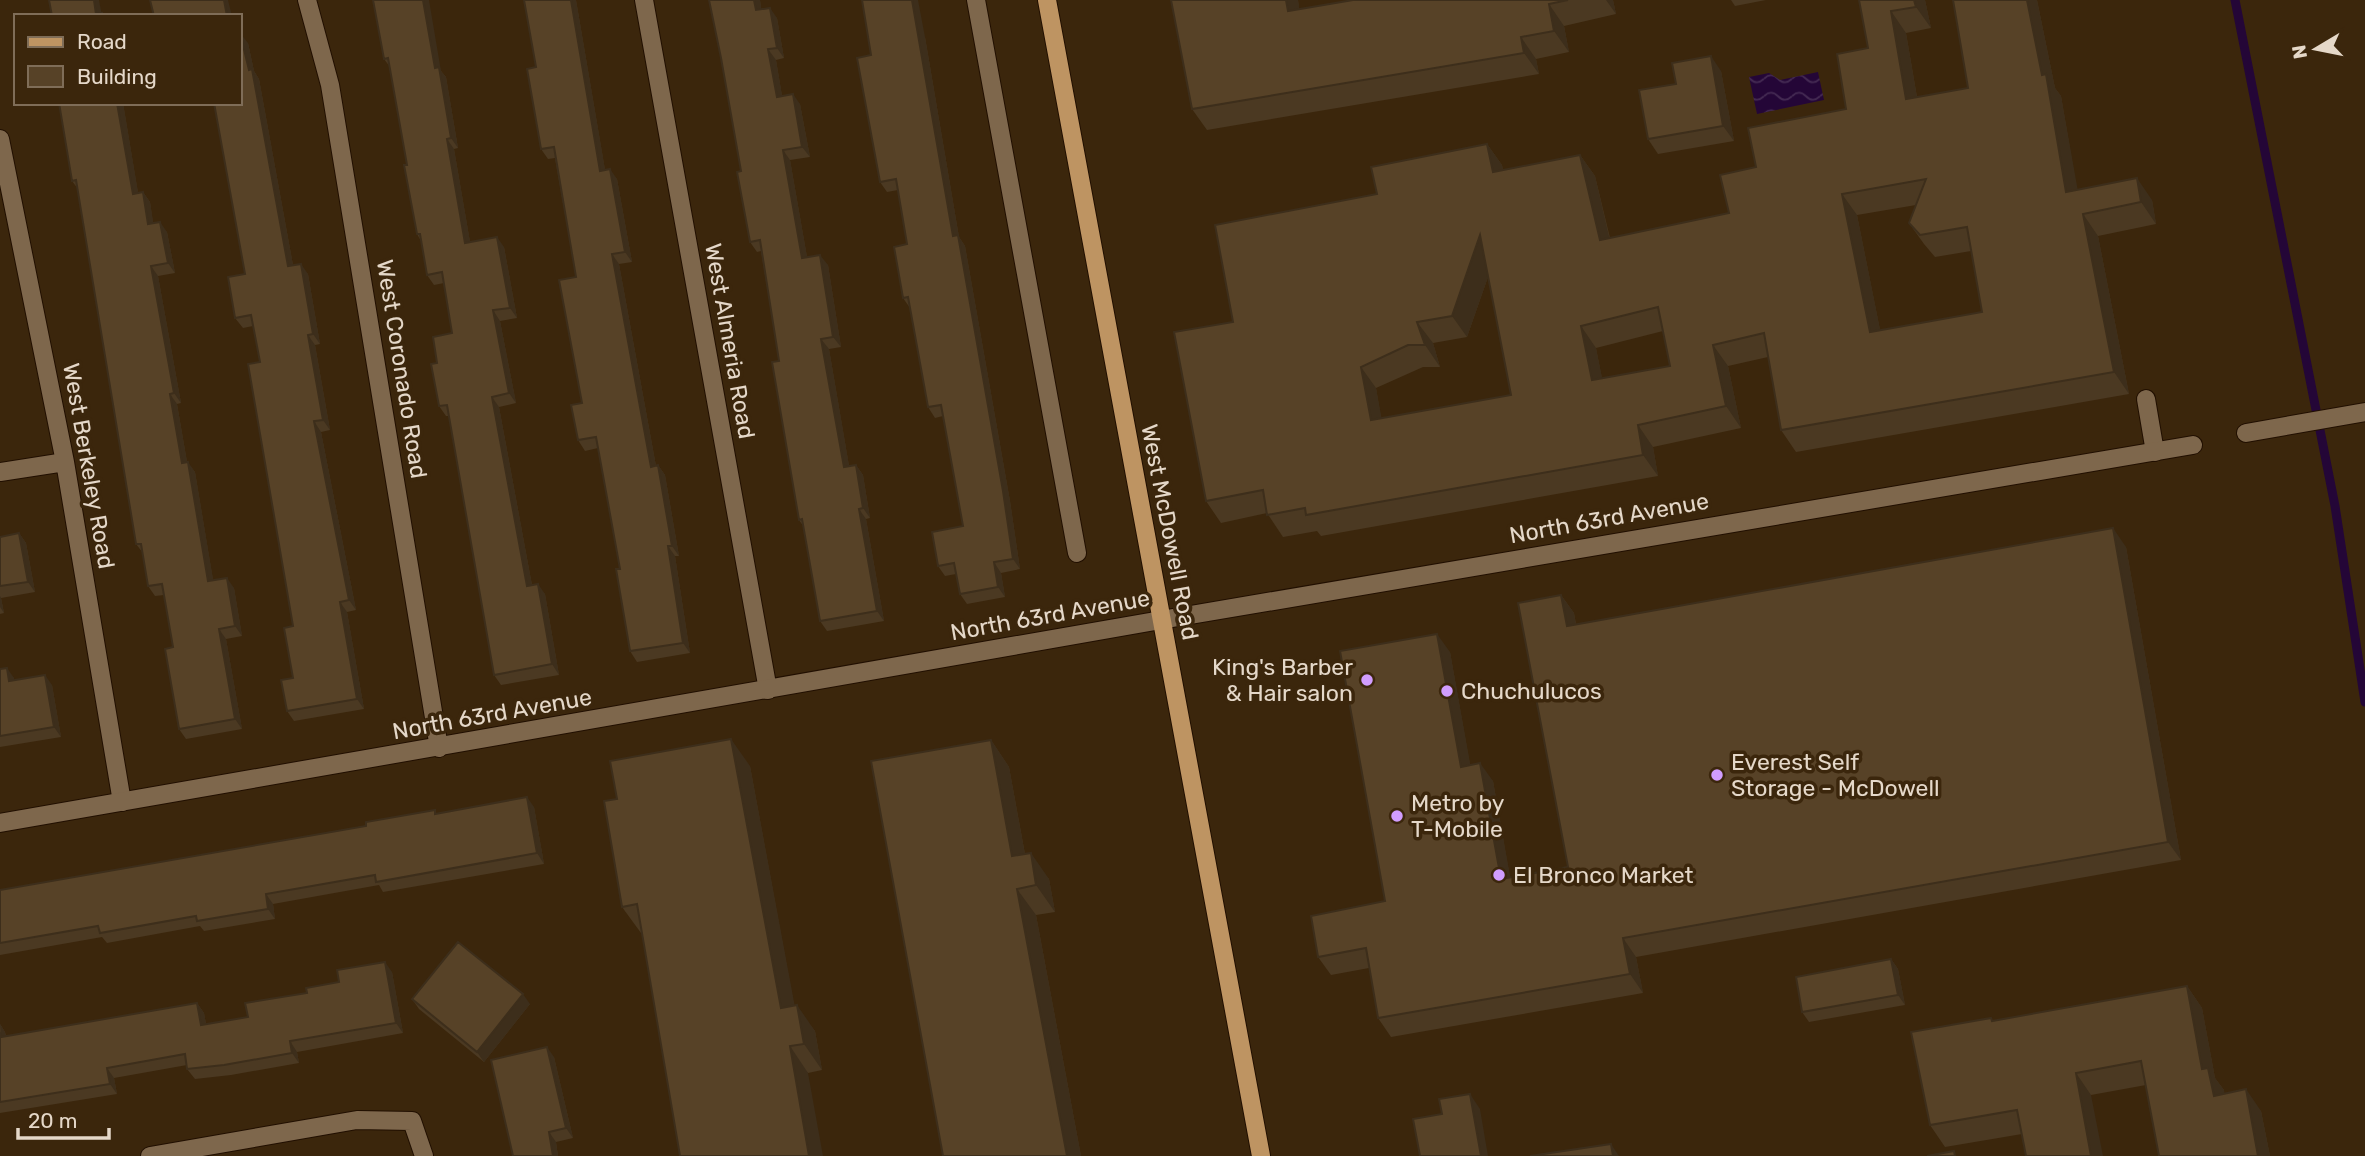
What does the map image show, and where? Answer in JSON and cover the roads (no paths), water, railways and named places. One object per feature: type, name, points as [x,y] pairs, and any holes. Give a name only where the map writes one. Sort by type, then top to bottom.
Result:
[{"type":"main road","name":"West McDowell Road","points":[[1047,0],[1261,1156]]},
{"type":"street","name":"West Coronado Road","points":[[307,0],[330,85],[439,748]]},
{"type":"street","name":"West Almeria Road","points":[[644,0],[768,690]]},
{"type":"street","points":[[976,0],[1077,553]]},
{"type":"street","name":"West Berkeley Road","points":[[0,139],[65,462],[122,802]]},
{"type":"street","points":[[2146,399],[2155,452]]},
{"type":"street","points":[[2246,433],[2365,412]]},
{"type":"street","name":"North 63rd Avenue","points":[[0,823],[1161,620],[2193,445]]},
{"type":"street","points":[[0,472],[65,462]]},
{"type":"street","points":[[150,1156],[357,1120],[412,1121],[424,1156]]},
{"type":"water","points":[[1818,72],[1824,100],[1757,114],[1749,77],[1769,73],[1780,80]]},
{"type":"waterway","points":[[2235,0],[2335,506],[2365,702]]},
{"type":"place","name":"King's Barber & Hair salon","points":[[1367,680]]},
{"type":"place","name":"Chuchulucos","points":[[1447,691]]},
{"type":"place","name":"Everest Self Storage - McDowell","points":[[1717,775]]},
{"type":"place","name":"Metro by T-Mobile","points":[[1397,816]]},
{"type":"place","name":"El Bronco Market","points":[[1499,875]]}]
